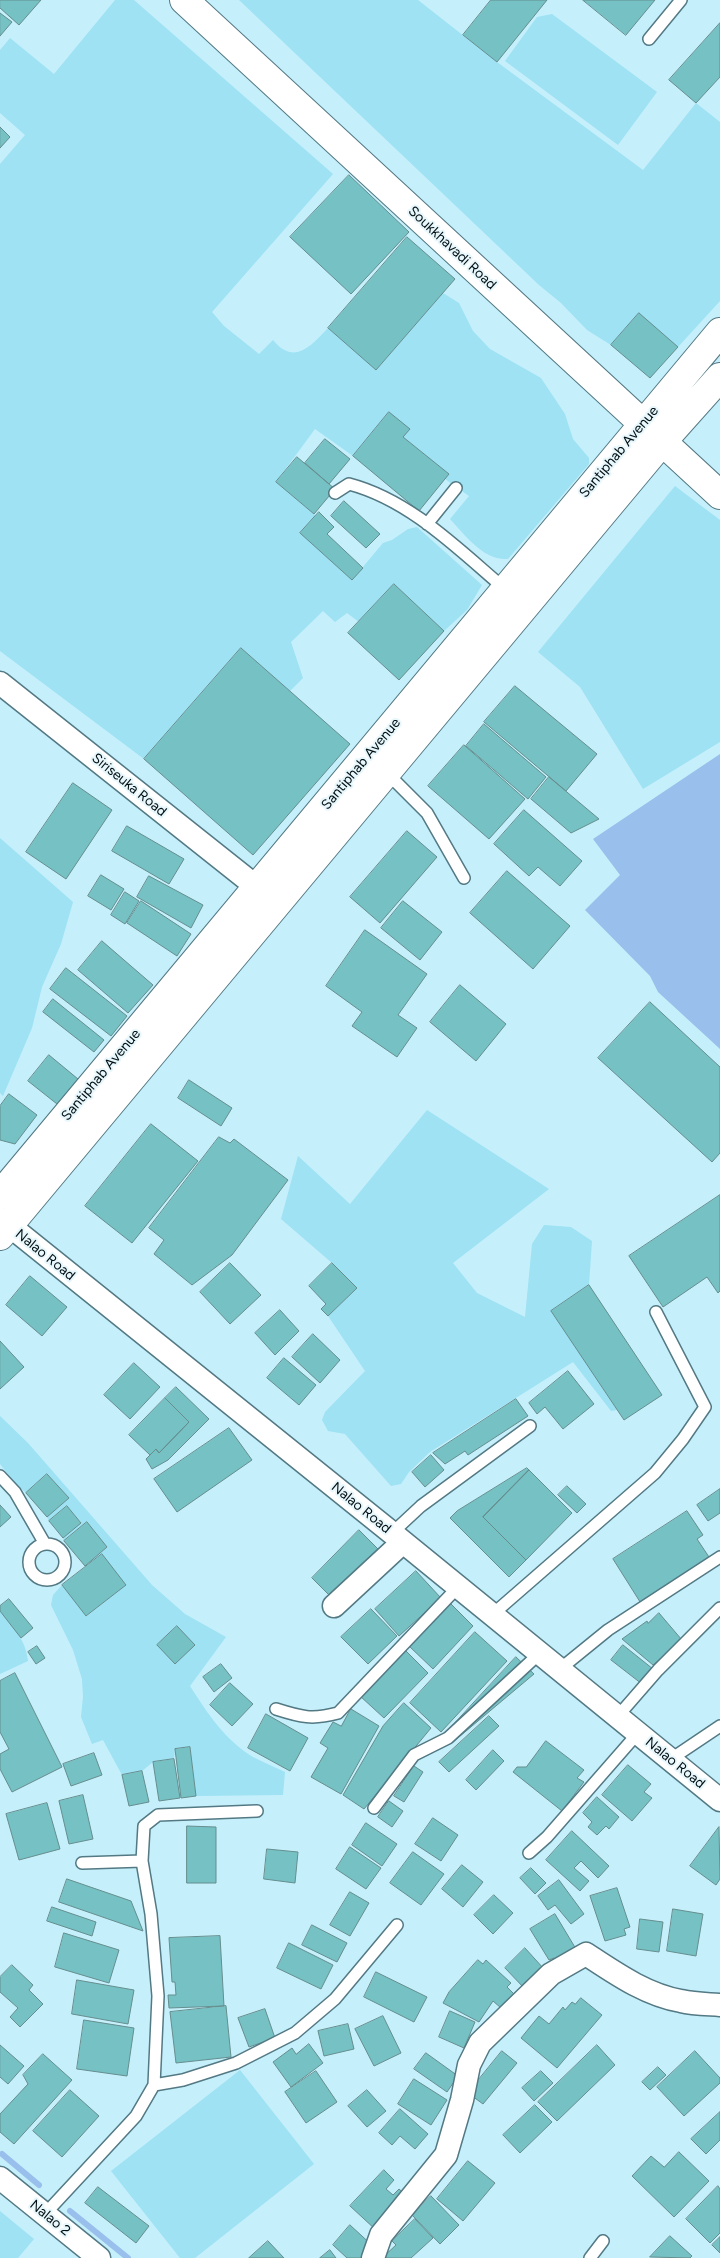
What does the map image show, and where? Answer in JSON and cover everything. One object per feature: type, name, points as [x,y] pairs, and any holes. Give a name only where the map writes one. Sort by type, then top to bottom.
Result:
[{"type":"street","name":"Soukkhavadi Road","points":[[184,0],[720,495]]},
{"type":"street","name":"Santiphab Avenue","points":[[0,1195],[720,332]]},
{"type":"street","name":"Santiphab Avenue","points":[[3,1227],[387,773],[662,442],[720,377]]},
{"type":"street","name":"Siriseuka Road","points":[[0,683],[258,888]]},
{"type":"street","name":"Nalao Road","points":[[3,1227],[397,1537],[720,1800]]},
{"type":"street","points":[[334,1606],[397,1537]]},
{"type":"street","points":[[373,2258],[381,2235],[446,2155],[462,2100],[469,2065],[480,2043],[551,1974],[586,1954],[629,1981],[651,1992],[680,2001],[720,2005]]},
{"type":"street","name":"Nalao 2","points":[[0,2178],[99,2258]]},
{"type":"lane","points":[[649,39],[681,0]]},
{"type":"lane","points":[[335,493],[349,484],[365,488],[420,517],[506,589]]},
{"type":"lane","points":[[427,524],[456,488]]},
{"type":"lane","points":[[387,773],[427,813],[464,878]]},
{"type":"lane","points":[[493,1614],[655,1474],[705,1408],[656,1312]]},
{"type":"lane","points":[[397,1537],[421,1506],[530,1426]]},
{"type":"lane","points":[[0,1476],[14,1492],[45,1544]]},
{"type":"lane","points":[[560,1669],[608,1630],[720,1557]]},
{"type":"lane","points":[[276,1709],[306,1718],[321,1718],[338,1713],[458,1586]]},
{"type":"lane","points":[[618,1716],[658,1670],[720,1608]]},
{"type":"lane","points":[[374,1808],[414,1755],[448,1738],[540,1653]]},
{"type":"lane","points":[[671,1759],[720,1726]]},
{"type":"lane","points":[[529,1853],[547,1837],[638,1733]]},
{"type":"lane","points":[[45,2214],[136,2116],[154,2085],[158,1996],[151,1914],[142,1861],[144,1826],[158,1815],[257,1812]]},
{"type":"lane","points":[[82,1863],[142,1861]]},
{"type":"lane","points":[[154,2085],[183,2080],[236,2063],[295,2032],[335,1999],[397,1925]]},
{"type":"lane","points":[[590,2258],[603,2241]]},
{"type":"shaded area","points":[[115,0],[134,0],[333,174],[212,312],[224,326],[259,354],[273,340],[288,352],[302,351],[309,347],[328,328],[376,370],[443,293],[459,303],[473,331],[490,349],[541,378],[565,414],[573,439],[589,458],[589,464],[508,559],[499,559],[476,546],[450,519],[469,496],[445,479],[449,474],[403,437],[389,412],[353,456],[315,429],[276,482],[316,516],[301,533],[352,580],[383,543],[392,540],[408,529],[417,527],[482,585],[467,610],[444,631],[394,584],[359,622],[347,613],[335,622],[323,611],[291,642],[303,678],[290,691],[241,648],[144,759],[0,651],[0,164],[25,135],[0,113],[0,50],[10,38],[54,74]]},
{"type":"shaded area","points":[[239,0],[418,0],[497,62],[643,170],[696,103],[720,122],[720,301],[678,347],[611,345],[587,330],[561,303],[539,285]]},
{"type":"shaded area","points":[[552,14],[657,92],[618,145],[505,61],[537,17]]},
{"type":"shaded area","points":[[675,486],[720,520],[720,742],[643,789],[580,687],[538,652]]},
{"type":"shaded area","points":[[720,754],[720,1049],[658,992],[650,976],[585,910],[620,875],[593,839]]},
{"type":"shaded area","points":[[0,838],[73,902],[61,944],[42,987],[32,1028],[3,1096],[0,1093]]},
{"type":"shaded area","points":[[427,1110],[549,1189],[453,1263],[477,1293],[525,1317],[532,1244],[544,1225],[571,1227],[592,1241],[589,1285],[551,1311],[617,1410],[611,1411],[573,1362],[430,1452],[409,1472],[401,1484],[391,1486],[345,1434],[328,1431],[322,1420],[325,1412],[365,1371],[328,1316],[357,1288],[332,1263],[281,1219],[298,1156],[350,1204]]},
{"type":"shaded area","points":[[0,1416],[28,1443],[152,1585],[185,1614],[226,1637],[190,1686],[210,1716],[234,1743],[253,1757],[285,1772],[283,1795],[196,1796],[190,1747],[175,1749],[174,1759],[153,1762],[142,1771],[122,1775],[103,1740],[92,1744],[81,1717],[82,1679],[73,1650],[51,1605],[53,1595],[62,1585],[87,1616],[126,1585],[102,1554],[85,1566],[107,1547],[87,1522],[64,1541],[63,1538],[81,1522],[67,1506],[49,1521],[47,1517],[69,1498],[47,1474],[26,1493],[15,1483],[0,1464]]},
{"type":"shaded area","points":[[0,1611],[22,1640],[28,1661],[0,1674]]},
{"type":"shaded area","points":[[240,2070],[314,2164],[195,2258],[180,2258],[111,2171]]},
{"type":"shaded area","points":[[0,2211],[34,2239],[18,2258],[0,2258]]},
{"type":"building","points":[[0,0],[41,0],[19,25],[0,8]]},
{"type":"building","points":[[491,0],[547,0],[497,62],[463,35]]},
{"type":"building","points":[[583,0],[655,0],[626,35]]},
{"type":"building","points":[[0,13],[12,22],[0,36]]},
{"type":"building","points":[[720,23],[720,77],[696,103],[669,80]]},
{"type":"building","points":[[0,127],[10,137],[0,148]]},
{"type":"building","points":[[349,175],[409,232],[351,294],[290,237]]},
{"type":"building","points":[[407,237],[455,279],[376,370],[328,328]]},
{"type":"building","points":[[639,313],[678,347],[650,378],[611,345]]},
{"type":"building","points":[[389,412],[410,429],[403,437],[449,474],[419,511],[353,456]]},
{"type":"building","points":[[325,439],[350,459],[329,484],[305,463]]},
{"type":"building","points":[[297,457],[335,489],[314,514],[276,482]]},
{"type":"building","points":[[344,501],[380,534],[366,548],[331,516]]},
{"type":"building","points":[[319,512],[334,527],[327,534],[363,568],[352,580],[300,533]]},
{"type":"building","points":[[394,584],[444,631],[399,680],[348,633]]},
{"type":"building","points":[[241,648],[350,744],[253,855],[144,759]]},
{"type":"building","points":[[515,686],[597,754],[566,791],[484,722]]},
{"type":"building","points":[[484,724],[546,777],[528,799],[466,746]]},
{"type":"building","points":[[464,745],[525,799],[489,839],[428,786]]},
{"type":"building","points":[[549,777],[599,819],[571,833],[531,799]]},
{"type":"building","points":[[73,783],[112,810],[66,879],[26,852]]},
{"type":"building","points":[[524,810],[582,861],[560,886],[538,867],[529,876],[494,844]]},
{"type":"building","points":[[127,826],[184,859],[169,884],[112,851]]},
{"type":"building","points":[[407,831],[437,857],[380,923],[350,897]]},
{"type":"building","points":[[507,871],[570,926],[533,969],[470,913]]},
{"type":"building","points":[[101,875],[124,889],[111,910],[88,896]]},
{"type":"building","points":[[149,876],[203,905],[191,928],[137,897]]},
{"type":"building","points":[[125,892],[139,901],[125,924],[111,915]]},
{"type":"building","points":[[141,901],[191,934],[177,956],[127,923]]},
{"type":"building","points":[[403,901],[442,932],[420,960],[381,928]]},
{"type":"building","points":[[365,930],[427,974],[398,1015],[417,1028],[397,1057],[352,1026],[362,1012],[326,986]]},
{"type":"building","points":[[102,941],[153,985],[128,1013],[78,970]]},
{"type":"building","points":[[66,968],[127,1016],[111,1036],[50,989]]},
{"type":"building","points":[[460,985],[506,1024],[476,1061],[430,1022]]},
{"type":"building","points":[[53,999],[104,1040],[94,1052],[43,1012]]},
{"type":"building","points":[[650,1002],[720,1067],[720,1153],[712,1162],[598,1058]]},
{"type":"building","points":[[49,1055],[78,1079],[57,1104],[28,1081]]},
{"type":"building","points":[[189,1080],[232,1108],[221,1126],[178,1098]]},
{"type":"building","points":[[9,1094],[37,1115],[15,1144],[0,1140],[0,1106]]},
{"type":"building","points":[[151,1124],[198,1161],[132,1243],[85,1206]]},
{"type":"building","points":[[219,1137],[230,1143],[234,1139],[288,1180],[232,1255],[192,1285],[154,1254],[164,1240],[149,1228]]},
{"type":"building","points":[[720,1195],[720,1291],[718,1293],[707,1277],[663,1307],[629,1256]]},
{"type":"building","points":[[230,1263],[261,1295],[230,1324],[200,1292]]},
{"type":"building","points":[[332,1263],[357,1288],[328,1316],[321,1309],[326,1304],[309,1286]]},
{"type":"building","points":[[30,1276],[67,1307],[42,1336],[6,1305]]},
{"type":"building","points":[[589,1285],[662,1395],[624,1420],[551,1311]]},
{"type":"building","points":[[280,1310],[299,1331],[275,1355],[255,1333]]},
{"type":"building","points":[[313,1334],[340,1360],[320,1383],[292,1357]]},
{"type":"building","points":[[0,1341],[24,1367],[0,1389]]},
{"type":"building","points":[[284,1358],[316,1385],[299,1405],[267,1378]]},
{"type":"building","points":[[134,1363],[160,1387],[130,1419],[104,1395]]},
{"type":"building","points":[[568,1371],[594,1404],[563,1429],[545,1407],[537,1414],[529,1403]]},
{"type":"building","points":[[176,1387],[209,1419],[168,1460],[152,1469],[146,1459],[156,1449],[159,1453],[189,1422],[165,1398]]},
{"type":"building","points":[[165,1398],[189,1422],[159,1453],[156,1449],[150,1455],[129,1435]]},
{"type":"building","points":[[516,1399],[528,1416],[468,1455],[465,1451],[445,1464],[433,1453]]},
{"type":"building","points":[[229,1428],[252,1460],[177,1512],[154,1479]]},
{"type":"building","points":[[431,1455],[444,1470],[425,1487],[412,1472]]},
{"type":"building","points":[[527,1468],[529,1470],[483,1517],[526,1560],[509,1577],[450,1518],[457,1511]]},
{"type":"building","points":[[529,1470],[572,1513],[526,1560],[483,1517]]},
{"type":"building","points":[[47,1474],[69,1498],[47,1517],[26,1493]]},
{"type":"building","points":[[567,1486],[586,1504],[577,1513],[558,1495]]},
{"type":"building","points":[[720,1489],[720,1513],[708,1521],[697,1505]]},
{"type":"building","points":[[0,1505],[11,1517],[0,1527]]},
{"type":"building","points":[[67,1506],[81,1523],[63,1538],[49,1521]]},
{"type":"building","points":[[687,1511],[703,1535],[697,1539],[711,1560],[642,1605],[613,1559]]},
{"type":"building","points":[[87,1522],[107,1547],[85,1566],[64,1541]]},
{"type":"building","points":[[359,1530],[378,1549],[331,1597],[312,1578]]},
{"type":"building","points":[[102,1554],[126,1585],[86,1616],[62,1585]]},
{"type":"building","points":[[416,1571],[441,1598],[399,1636],[375,1609]]},
{"type":"building","points":[[9,1599],[33,1628],[21,1638],[0,1611],[0,1606]]},
{"type":"building","points":[[450,1603],[473,1626],[433,1669],[409,1646]]},
{"type":"building","points":[[371,1609],[397,1636],[368,1664],[341,1637]]},
{"type":"building","points":[[659,1613],[682,1640],[653,1665],[622,1639],[647,1621],[648,1623]]},
{"type":"building","points":[[177,1626],[195,1645],[175,1664],[157,1645]]},
{"type":"building","points":[[475,1632],[507,1661],[441,1732],[410,1703]]},
{"type":"building","points":[[623,1645],[653,1669],[642,1684],[611,1660]]},
{"type":"building","points":[[37,1646],[45,1658],[36,1664],[28,1652]]},
{"type":"building","points":[[405,1650],[428,1673],[384,1718],[360,1696]]},
{"type":"building","points":[[516,1657],[534,1674],[453,1742],[445,1734]]},
{"type":"building","points":[[221,1664],[232,1678],[214,1692],[203,1677]]},
{"type":"building","points":[[15,1673],[62,1767],[12,1792],[0,1769],[0,1754],[9,1749],[0,1732],[0,1681]]},
{"type":"building","points":[[230,1683],[253,1704],[232,1726],[210,1705]]},
{"type":"building","points":[[404,1703],[431,1728],[364,1809],[343,1795],[383,1726]]},
{"type":"building","points":[[351,1709],[379,1726],[341,1794],[311,1777],[328,1748],[320,1743],[333,1722],[341,1726]]},
{"type":"building","points":[[266,1714],[308,1738],[290,1771],[248,1748]]},
{"type":"building","points":[[489,1716],[499,1726],[449,1772],[439,1762]]},
{"type":"building","points":[[546,1741],[584,1770],[577,1778],[584,1782],[562,1811],[513,1772],[517,1767],[526,1767]]},
{"type":"building","points":[[190,1747],[196,1796],[181,1798],[175,1749]]},
{"type":"building","points":[[493,1750],[504,1761],[476,1790],[466,1780]]},
{"type":"building","points":[[94,1753],[102,1775],[71,1786],[63,1764]]},
{"type":"building","points":[[174,1759],[180,1798],[159,1801],[153,1762]]},
{"type":"building","points":[[628,1765],[651,1784],[644,1792],[652,1798],[632,1821],[602,1795]]},
{"type":"building","points":[[414,1766],[423,1772],[404,1802],[394,1796]]},
{"type":"building","points":[[142,1771],[149,1802],[129,1806],[122,1775]]},
{"type":"building","points":[[83,1795],[93,1839],[69,1844],[59,1801]]},
{"type":"building","points":[[597,1797],[619,1817],[609,1829],[606,1826],[597,1835],[588,1827],[592,1822],[583,1813]]},
{"type":"building","points":[[389,1801],[403,1811],[392,1827],[378,1817]]},
{"type":"building","points":[[47,1803],[60,1849],[19,1860],[6,1814]]},
{"type":"building","points":[[433,1818],[458,1835],[441,1861],[415,1844]]},
{"type":"building","points":[[366,1823],[397,1844],[382,1866],[352,1845]]},
{"type":"building","points":[[187,1826],[216,1827],[216,1883],[187,1883]]},
{"type":"building","points":[[719,1827],[720,1879],[716,1885],[690,1866]]},
{"type":"building","points":[[572,1831],[609,1866],[598,1878],[581,1861],[574,1868],[589,1881],[580,1891],[546,1860]]},
{"type":"building","points":[[350,1847],[381,1868],[366,1889],[336,1869]]},
{"type":"building","points":[[267,1849],[298,1852],[295,1883],[264,1879]]},
{"type":"building","points":[[413,1852],[444,1874],[421,1905],[390,1883]]},
{"type":"building","points":[[462,1865],[483,1882],[463,1907],[442,1889]]},
{"type":"building","points":[[531,1868],[546,1883],[535,1894],[520,1878]]},
{"type":"building","points":[[67,1879],[131,1901],[143,1931],[59,1902]]},
{"type":"building","points":[[559,1880],[584,1914],[571,1924],[555,1905],[548,1910],[538,1896]]},
{"type":"building","points":[[617,1888],[630,1927],[624,1929],[626,1935],[605,1941],[590,1896]]},
{"type":"building","points":[[350,1892],[369,1903],[350,1936],[330,1925]]},
{"type":"building","points":[[494,1895],[513,1913],[493,1934],[474,1915]]},
{"type":"building","points":[[52,1907],[96,1922],[92,1936],[47,1921]]},
{"type":"building","points":[[673,1909],[703,1914],[696,1956],[667,1951]]},
{"type":"building","points":[[555,1914],[576,1949],[556,1961],[554,1958],[549,1960],[530,1929]]},
{"type":"building","points":[[640,1919],[663,1922],[659,1952],[637,1949]]},
{"type":"building","points":[[312,1925],[347,1943],[337,1962],[302,1945]]},
{"type":"building","points":[[64,1933],[119,1950],[109,1983],[55,1967]]},
{"type":"building","points":[[220,1936],[224,2006],[169,2008],[168,1995],[176,1995],[175,1982],[172,1982],[169,1938]]},
{"type":"building","points":[[289,1943],[333,1965],[321,1989],[277,1968]]},
{"type":"building","points":[[525,1948],[544,1969],[524,1988],[505,1968]]},
{"type":"building","points":[[478,1960],[483,1964],[486,1960],[511,1983],[507,1987],[514,1994],[501,2008],[493,2001],[479,2022],[443,2003],[449,1992]]},
{"type":"building","points":[[12,1965],[33,1985],[29,1990],[43,2004],[20,2027],[10,2017],[18,2008],[0,1992],[0,1977]]},
{"type":"building","points":[[376,1972],[427,1997],[414,2022],[364,1997]]},
{"type":"building","points":[[77,1980],[134,1990],[128,2024],[72,2014]]},
{"type":"building","points":[[581,1998],[602,2015],[557,2068],[521,2038],[539,2016],[549,2024],[563,2007],[565,2010],[572,2002],[575,2004]]},
{"type":"building","points":[[226,2006],[231,2057],[176,2063],[170,2012]]},
{"type":"building","points":[[265,2009],[275,2038],[249,2047],[238,2018]]},
{"type":"building","points":[[450,2011],[475,2022],[464,2048],[439,2037]]},
{"type":"building","points":[[383,2016],[401,2053],[374,2066],[355,2029]]},
{"type":"building","points":[[84,2020],[134,2028],[127,2076],[77,2069]]},
{"type":"building","points":[[348,2024],[354,2049],[324,2056],[318,2031]]},
{"type":"building","points":[[309,2044],[323,2063],[291,2087],[273,2062],[292,2048],[296,2054]]},
{"type":"building","points":[[0,2045],[24,2066],[8,2084],[0,2077]]},
{"type":"building","points":[[597,2045],[615,2065],[557,2121],[538,2102]]},
{"type":"building","points":[[502,2051],[517,2063],[483,2104],[468,2093]]},
{"type":"building","points":[[695,2051],[720,2078],[720,2083],[684,2116],[657,2087]]},
{"type":"building","points":[[426,2053],[458,2076],[447,2092],[414,2069]]},
{"type":"building","points":[[43,2054],[72,2080],[14,2144],[0,2132],[0,2114],[28,2084],[23,2075]]},
{"type":"building","points":[[658,2067],[666,2075],[650,2090],[642,2082]]},
{"type":"building","points":[[316,2071],[337,2102],[306,2123],[285,2092]]},
{"type":"building","points":[[541,2071],[553,2083],[534,2101],[522,2088]]},
{"type":"building","points":[[414,2079],[447,2100],[431,2125],[398,2104]]},
{"type":"building","points":[[70,2090],[99,2116],[62,2157],[33,2131]]},
{"type":"building","points":[[367,2090],[386,2111],[367,2127],[348,2106]]},
{"type":"building","points":[[535,2105],[552,2122],[520,2153],[503,2135]]},
{"type":"building","points":[[400,2109],[428,2134],[415,2149],[400,2136],[392,2145],[379,2133]]},
{"type":"building","points":[[720,2112],[720,2140],[706,2154],[691,2139]]},
{"type":"building","points":[[679,2152],[709,2181],[674,2217],[632,2176],[651,2156],[664,2167]]},
{"type":"building","points":[[468,2161],[495,2183],[463,2221],[437,2199]]},
{"type":"building","points":[[384,2170],[394,2180],[386,2189],[393,2195],[399,2189],[407,2196],[376,2230],[350,2206]]},
{"type":"building","points":[[718,2186],[720,2189],[720,2233],[710,2243],[686,2219]]},
{"type":"building","points":[[98,2187],[149,2226],[136,2243],[85,2203]]},
{"type":"building","points":[[431,2196],[459,2225],[440,2244],[412,2215]]},
{"type":"building","points":[[415,2219],[433,2238],[411,2258],[382,2258],[396,2245],[392,2241]]},
{"type":"building","points":[[350,2225],[375,2248],[365,2258],[347,2258],[333,2245]]},
{"type":"building","points":[[670,2236],[692,2256],[690,2258],[650,2257]]},
{"type":"building","points":[[720,2237],[720,2253],[712,2245]]},
{"type":"building","points":[[268,2241],[284,2258],[249,2258]]},
{"type":"building","points":[[330,2250],[336,2258],[320,2258]]},
{"type":"waterway","points":[[2,2154],[39,2185]]},
{"type":"waterway","points":[[70,2211],[128,2258]]}]
